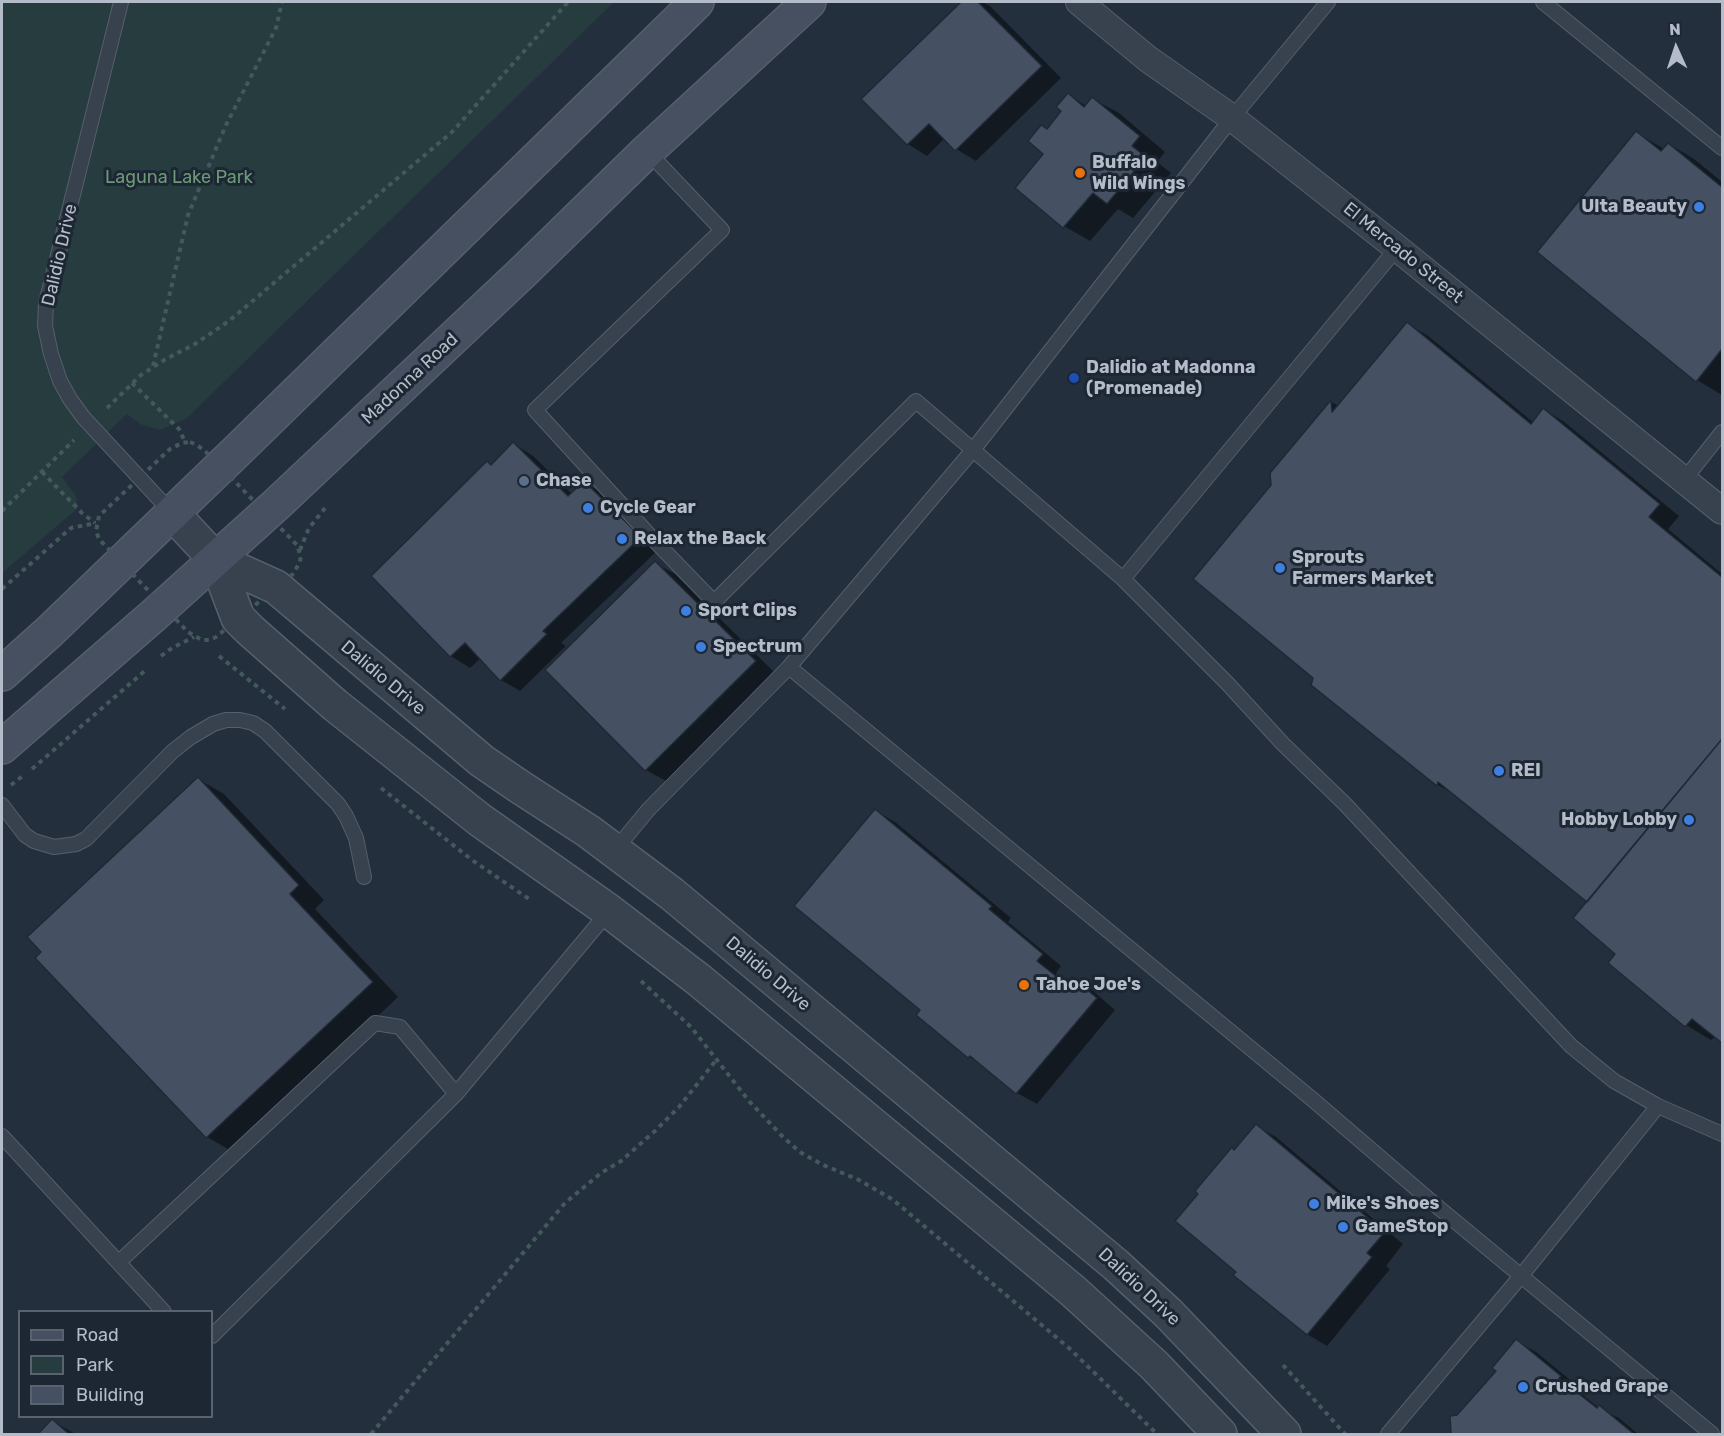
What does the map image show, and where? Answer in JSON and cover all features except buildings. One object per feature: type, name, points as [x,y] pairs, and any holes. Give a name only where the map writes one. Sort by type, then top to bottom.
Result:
[{"type":"main road","points":[[2,674],[50,632],[697,2]]},
{"type":"main road","name":"Madonna Road","points":[[2,747],[216,560],[524,271],[646,151],[809,2]]},
{"type":"street","name":"El Mercado Street","points":[[1079,2],[1148,59],[1232,118],[1397,248],[1722,511]]},
{"type":"street","name":"Dalidio Drive","points":[[172,513],[216,560],[238,618],[335,705],[480,820],[609,911],[699,980],[1073,1292],[1154,1365],[1220,1434]]},
{"type":"street","name":"Dalidio Drive","points":[[216,560],[276,586],[482,760],[615,850],[672,894],[1116,1265],[1168,1313],[1284,1434]]},
{"type":"lane","name":"Dalidio Drive","points":[[121,2],[46,303],[45,326],[60,381],[70,399],[83,417],[172,513]]},
{"type":"lane","points":[[615,850],[648,810],[789,667],[973,450],[1232,118],[1328,2]]},
{"type":"lane","points":[[1542,2],[1722,148]]},
{"type":"lane","points":[[646,151],[722,230],[535,410],[714,602],[916,401],[1123,579],[1227,683],[1283,744],[1345,804],[1571,1046],[1614,1081],[1658,1106],[1722,1134]]},
{"type":"lane","points":[[1123,579],[1397,248]]},
{"type":"lane","points":[[1684,480],[1722,432]]},
{"type":"lane","points":[[789,667],[1312,1099],[1712,1434]]},
{"type":"lane","points":[[2,805],[25,835],[34,841],[54,847],[76,844],[86,839],[173,751],[191,737],[213,724],[226,720],[240,720],[253,723],[265,730],[338,804],[356,838],[364,877]]},
{"type":"lane","points":[[213,1335],[456,1094],[609,911]]},
{"type":"lane","points":[[119,1262],[375,1023],[400,1027],[456,1094]]},
{"type":"lane","points":[[1388,1434],[1521,1276],[1658,1106]]},
{"type":"lane","points":[[2,1136],[163,1310]]},
{"type":"path","points":[[153,366],[188,215],[226,125],[276,28],[282,2]]},
{"type":"path","points":[[185,442],[179,429],[132,383],[153,366],[195,344],[228,321],[452,132],[568,2]]},
{"type":"path","points":[[157,461],[175,445],[185,442],[198,445],[205,451]]},
{"type":"path","points":[[2,511],[46,468]]},
{"type":"path","points":[[42,472],[85,516],[96,523]]},
{"type":"path","points":[[107,547],[99,539],[96,523],[99,516],[116,500]]},
{"type":"path","points":[[292,575],[299,564],[300,551],[309,528],[333,501]]},
{"type":"path","points":[[2,590],[71,528],[96,523]]},
{"type":"path","points":[[287,535],[300,551]]},
{"type":"path","points":[[180,624],[194,637],[202,640],[210,640],[226,628]]},
{"type":"path","points":[[159,658],[172,648],[194,637]]},
{"type":"path","points":[[219,656],[289,712]]},
{"type":"path","points":[[10,787],[150,666]]},
{"type":"path","points":[[379,786],[472,860],[535,903]]},
{"type":"path","points":[[636,976],[691,1027],[749,1101],[800,1152],[821,1164],[859,1180],[892,1199],[1069,1348],[1157,1434]]},
{"type":"path","points":[[371,1434],[565,1203],[601,1173],[621,1161],[655,1131],[679,1107],[717,1059]]},
{"type":"path","points":[[1283,1365],[1345,1434]]},
{"type":"green space","name":"Laguna Lake Park","points":[[2,2],[614,2],[186,419],[160,430],[140,424],[127,414],[62,477],[76,496],[78,508],[2,573]]},
{"type":"place","name":"Buffalo Wild Wings","points":[[1080,173]]},
{"type":"place","name":"Ulta Beauty","points":[[1699,207]]},
{"type":"place","name":"Dalidio at Madonna (Promenade)","points":[[1074,378]]},
{"type":"place","name":"Chase","points":[[524,481]]},
{"type":"place","name":"Cycle Gear","points":[[588,508]]},
{"type":"place","name":"Relax the Back","points":[[622,539]]},
{"type":"place","name":"Sprouts Farmers Market","points":[[1280,568]]},
{"type":"place","name":"Sport Clips","points":[[686,611]]},
{"type":"place","name":"Spectrum","points":[[701,647]]},
{"type":"place","name":"REI","points":[[1499,771]]},
{"type":"place","name":"Hobby Lobby","points":[[1689,820]]},
{"type":"place","name":"Tahoe Joe's","points":[[1024,985]]},
{"type":"place","name":"Mike's Shoes","points":[[1314,1204]]},
{"type":"place","name":"GameStop","points":[[1343,1227]]},
{"type":"place","name":"Crushed Grape","points":[[1523,1387]]}]
